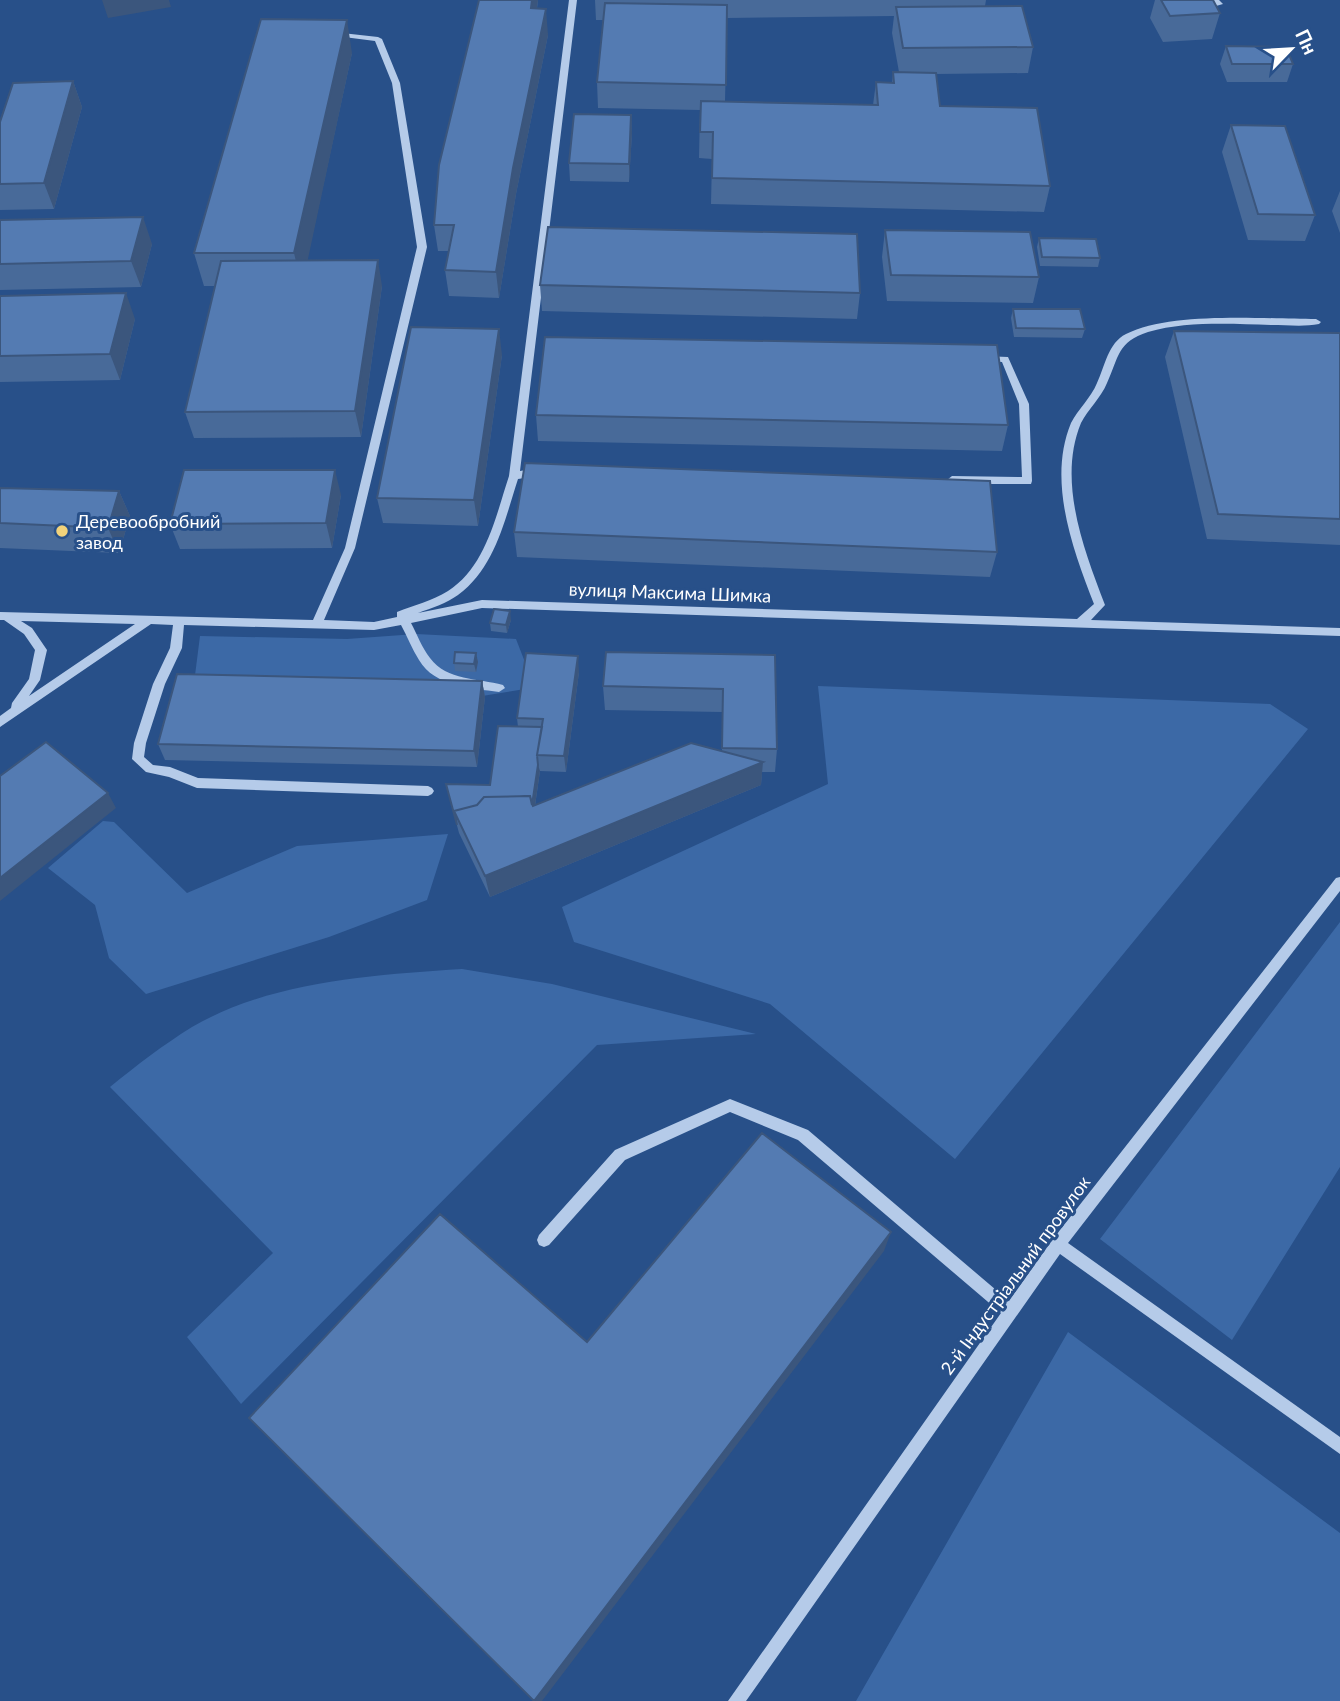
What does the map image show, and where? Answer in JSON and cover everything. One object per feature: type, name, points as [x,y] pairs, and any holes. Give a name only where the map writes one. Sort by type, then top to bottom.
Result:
[{"type":"street","points":[[317,624],[350,548],[422,247],[396,83],[377,40],[328,33]]},
{"type":"street","points":[[1080,623],[1100,606],[1083,561],[1065,470],[1075,425],[1101,387],[1111,355],[1129,336],[1172,325],[1316,322]]},
{"type":"street","points":[[944,480],[1027,481],[1024,404],[1005,359],[977,358]]},
{"type":"street","points":[[374,626],[454,593],[477,572],[514,476],[529,472],[557,473]]},
{"type":"street","name":"вулиця Максима Шимка","points":[[3,616],[374,626],[482,604],[1340,632]]},
{"type":"street","points":[[3,616],[28,631],[41,650],[34,680],[5,718]]},
{"type":"street","points":[[5,718],[150,619]]},
{"type":"street","points":[[179,620],[176,648],[159,684],[140,743],[138,759],[150,769],[170,772],[197,783],[428,791]]},
{"type":"street","points":[[404,620],[425,661],[435,671],[448,679],[499,688]]},
{"type":"street","name":"2-й Індустріальний провулок","points":[[736,1701],[1058,1244],[1340,882]]},
{"type":"street","points":[[544,1240],[620,1156],[730,1105],[803,1135],[1011,1312]]},
{"type":"street","points":[[1058,1244],[1340,1446]]},
{"type":"lane","points":[[514,476],[573,0]]},
{"type":"shaded area","points":[[416,634],[516,639],[528,670],[525,689],[476,697],[193,691],[200,636],[347,639]]},
{"type":"shaded area","points":[[818,686],[1270,704],[1308,729],[955,1159],[770,1004],[574,942],[562,907],[828,784]]},
{"type":"shaded area","points":[[103,821],[114,822],[187,893],[297,846],[448,834],[427,900],[329,937],[146,994],[109,958],[95,905],[48,868]]},
{"type":"shaded area","points":[[1340,922],[1340,1167],[1232,1340],[1100,1239]]},
{"type":"shaded area","points":[[462,969],[552,984],[756,1034],[597,1045],[241,1404],[187,1337],[273,1253],[110,1087],[192,1027],[255,999],[323,983]]},
{"type":"shaded area","points":[[1068,1332],[1340,1533],[1340,1701],[856,1701]]},
{"type":"building","points":[[479,0],[532,0],[531,8],[546,9],[513,168],[496,272],[445,270],[454,225],[434,225],[439,165]]},
{"type":"building","points":[[1161,0],[1213,0],[1220,13],[1170,16]]},
{"type":"building","points":[[605,3],[727,5],[726,85],[597,82]]},
{"type":"building","points":[[1022,6],[1033,47],[903,48],[896,7]]},
{"type":"building","points":[[261,19],[347,20],[294,253],[194,253]]},
{"type":"building","points":[[1226,46],[1286,47],[1293,64],[1232,64]]},
{"type":"building","points":[[893,72],[936,73],[940,106],[1037,108],[1050,186],[712,178],[713,132],[700,132],[701,101],[878,105],[876,82],[894,83]]},
{"type":"building","points":[[73,81],[44,183],[0,184],[0,122],[13,83]]},
{"type":"building","points":[[574,114],[631,115],[629,164],[569,163]]},
{"type":"building","points":[[1231,125],[1285,126],[1315,215],[1258,214]]},
{"type":"building","points":[[143,217],[131,261],[0,264],[0,220]]},
{"type":"building","points":[[548,227],[857,234],[860,293],[540,285]]},
{"type":"building","points":[[885,230],[1030,232],[1039,277],[891,275]]},
{"type":"building","points":[[1039,238],[1096,239],[1100,258],[1042,257]]},
{"type":"building","points":[[378,260],[355,411],[185,412],[221,261]]},
{"type":"building","points":[[126,293],[110,354],[0,356],[0,296]]},
{"type":"building","points":[[1013,309],[1080,309],[1085,329],[1016,328]]},
{"type":"building","points":[[411,327],[499,329],[474,500],[377,498]]},
{"type":"building","points":[[1174,331],[1340,333],[1340,519],[1218,514]]},
{"type":"building","points":[[545,337],[997,345],[1008,425],[536,415]]},
{"type":"building","points":[[525,463],[990,481],[997,552],[514,532]]},
{"type":"building","points":[[184,470],[335,470],[326,523],[170,524]]},
{"type":"building","points":[[0,488],[119,491],[108,528],[0,523]]},
{"type":"building","points":[[494,609],[510,611],[506,625],[490,623]]},
{"type":"building","points":[[455,652],[476,653],[474,664],[454,663]]},
{"type":"building","points":[[606,652],[775,655],[777,749],[722,748],[723,689],[603,686]]},
{"type":"building","points":[[526,653],[578,656],[564,756],[537,755],[543,719],[517,718]]},
{"type":"building","points":[[177,674],[482,681],[474,751],[158,744]]},
{"type":"building","points":[[498,726],[542,727],[532,805],[530,796],[484,797],[477,805],[454,811],[457,825],[446,784],[490,785]]},
{"type":"building","points":[[46,742],[108,793],[0,878],[0,776]]},
{"type":"building","points":[[691,743],[763,762],[485,876],[454,811],[477,805],[484,797],[530,796],[533,806]]},
{"type":"building","points":[[762,1133],[891,1232],[534,1701],[249,1418],[440,1214],[587,1342]]},
{"type":"place","name":"Деревообробний завод","points":[[62,531]]}]
